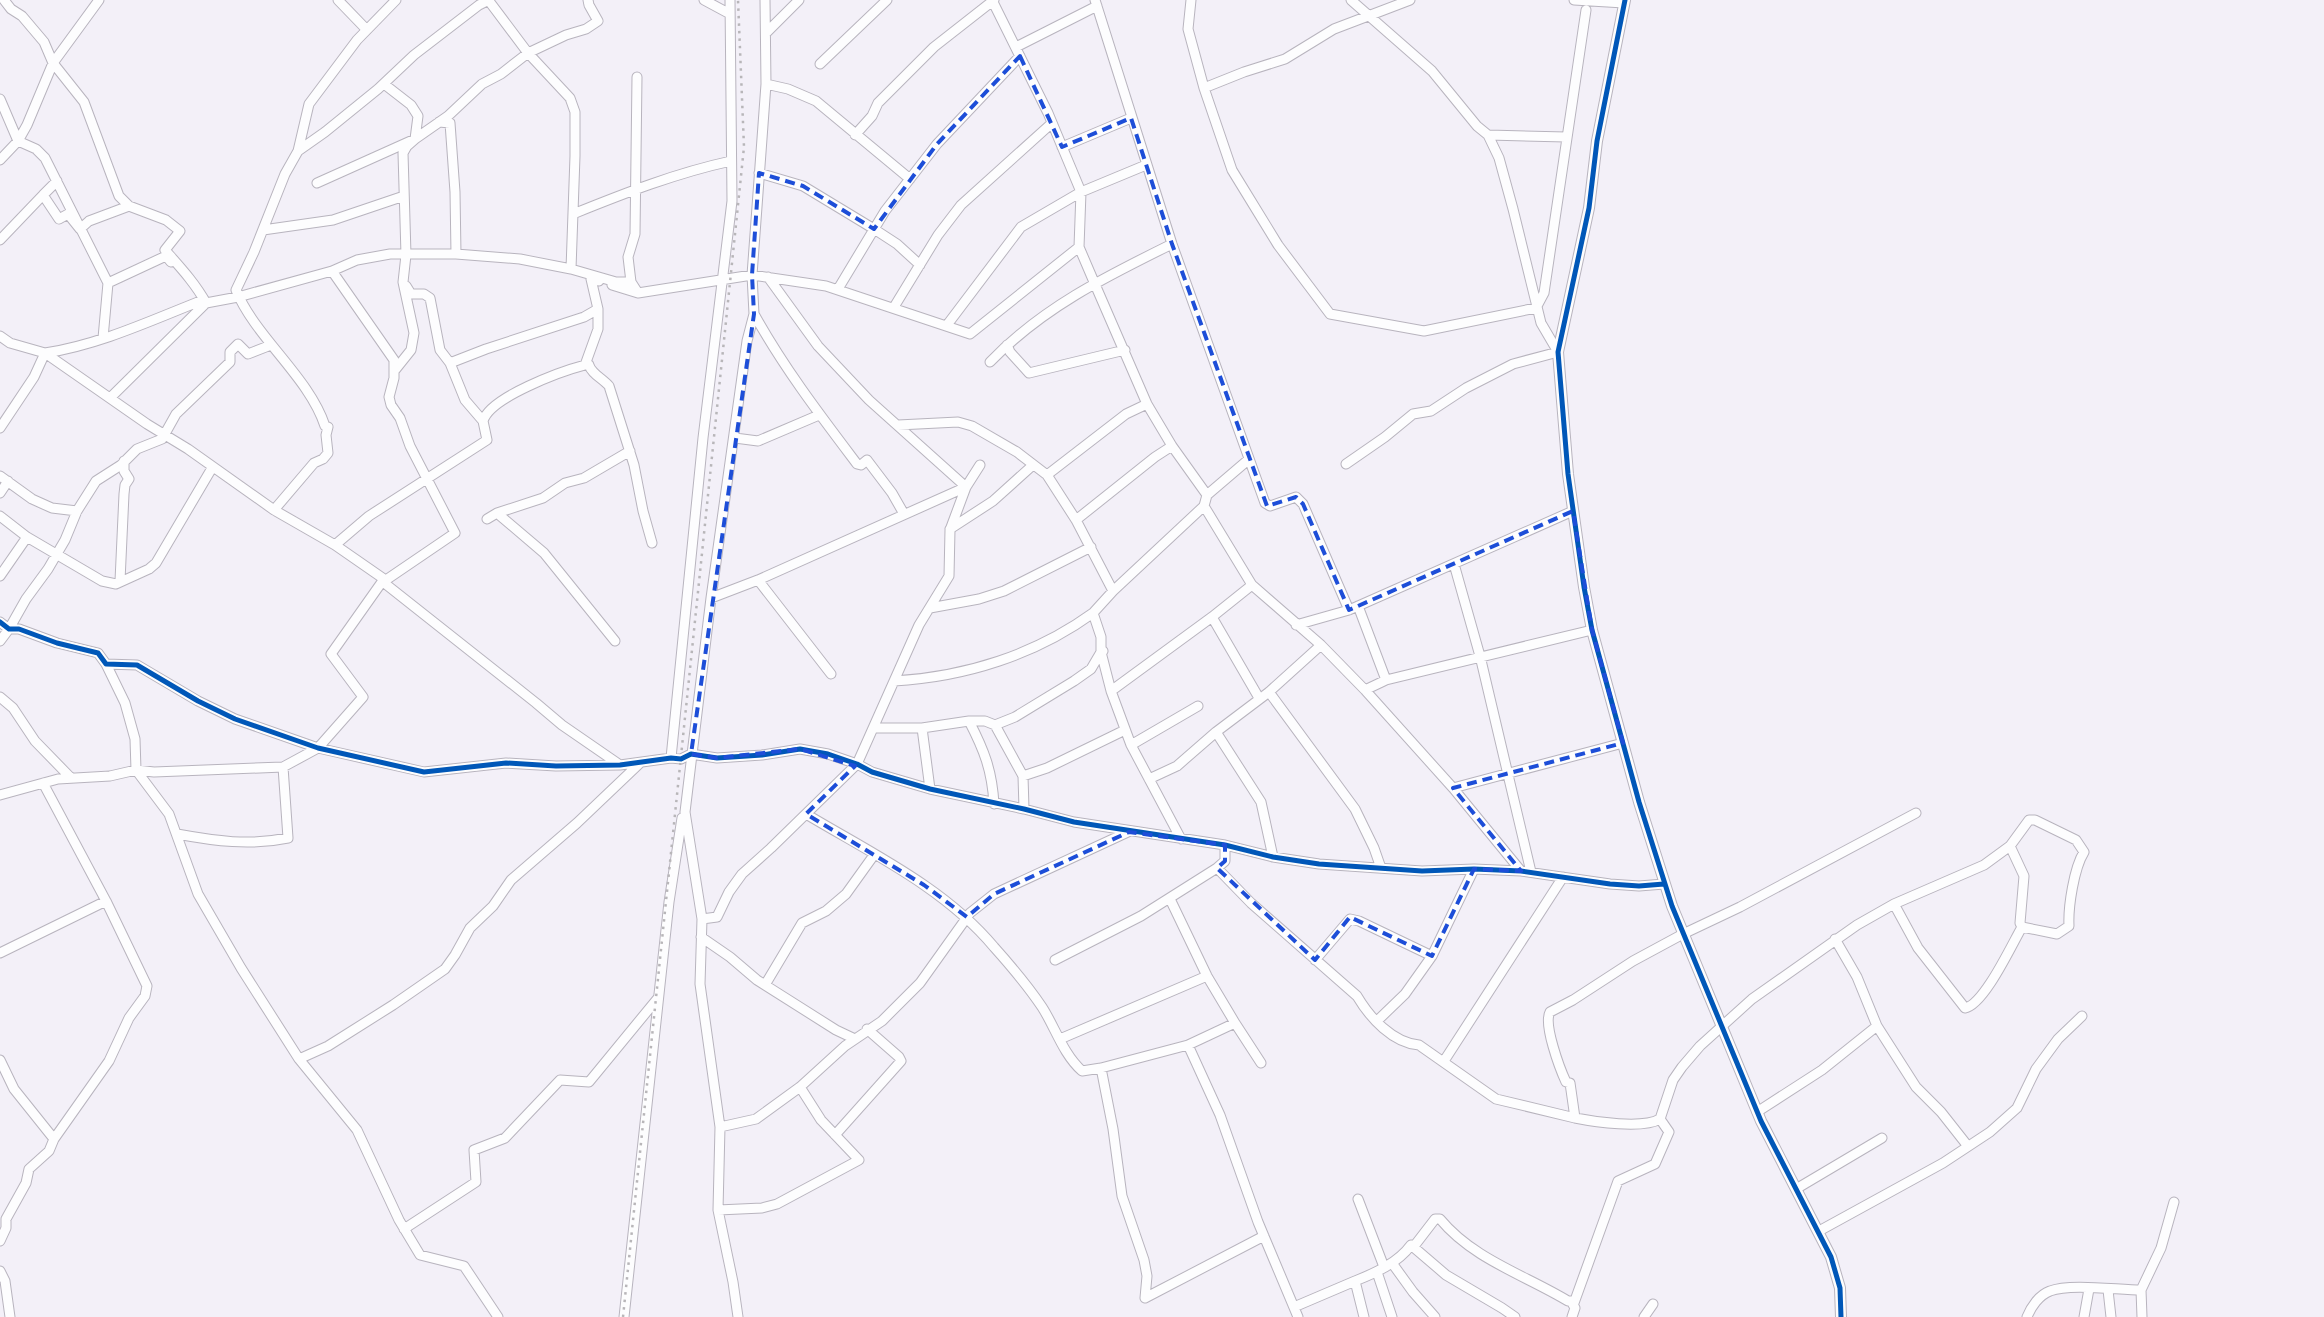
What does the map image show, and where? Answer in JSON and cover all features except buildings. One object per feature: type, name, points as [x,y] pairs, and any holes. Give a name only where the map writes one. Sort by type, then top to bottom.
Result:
[{"type":"street","points":[[4,0],[11,9],[22,16],[44,42],[53,63],[84,102],[119,196],[129,206],[166,220],[180,231],[165,250],[180,270],[196,285],[205,302]]},
{"type":"street","points":[[0,160],[18,141],[27,125],[53,63],[99,0]]},
{"type":"street","points":[[338,0],[366,29]]},
{"type":"street","points":[[274,510],[314,463],[323,459],[328,453],[329,447],[326,435],[328,427],[324,426],[306,390],[238,297],[236,290],[264,230],[285,174],[298,151],[309,104],[339,62],[366,29],[396,0]]},
{"type":"street","points":[[298,151],[325,132],[384,84],[414,55],[479,5],[489,0],[528,53],[568,94],[575,112],[571,269]]},
{"type":"street","points":[[395,370],[411,350],[414,334],[403,282],[406,255],[403,153],[407,146],[415,139],[439,122],[473,94],[482,84],[501,74],[528,53],[566,35],[586,29],[598,21],[588,0]]},
{"type":"street","points":[[704,0],[730,14]]},
{"type":"street","points":[[671,758],[721,279],[732,201],[730,0]]},
{"type":"street","points":[[738,1317],[733,1282],[718,1210],[720,1127],[700,984],[702,919],[697,879],[685,822],[690,754],[711,598],[735,438],[747,341],[754,314],[752,275],[766,84],[765,0]]},
{"type":"street","points":[[766,33],[799,0]]},
{"type":"street","points":[[820,64],[887,0]]},
{"type":"street","points":[[855,134],[872,116],[878,103],[914,66],[934,47],[993,0],[1052,123],[1081,192],[1079,247],[1094,282],[1147,404],[1172,446],[1207,495]]},
{"type":"street","points":[[1191,0],[1188,29],[1204,88],[1232,170],[1278,245],[1330,314],[1424,331],[1536,308]]},
{"type":"street","points":[[1351,0],[1432,71],[1477,126],[1488,135],[1499,158],[1536,308],[1541,323],[1558,352]]},
{"type":"street","points":[[1204,88],[1244,72],[1284,60],[1328,32],[1410,0]]},
{"type":"street","points":[[1574,0],[1624,1],[1597,141],[1589,208],[1558,352],[1572,511],[1592,630],[1664,884],[1721,1028],[1757,1112],[1831,1257],[1840,1288],[1841,1317]]},
{"type":"street","points":[[1016,47],[1096,3],[1172,244],[1265,503],[1270,506],[1296,498],[1303,504],[1349,610]]},
{"type":"street","points":[[1536,308],[1544,293],[1586,10]]},
{"type":"street","points":[[838,289],[874,229],[937,144],[1020,56]]},
{"type":"street","points":[[637,77],[635,234],[628,257],[631,282],[638,293]]},
{"type":"street","points":[[384,84],[418,113],[415,139]]},
{"type":"street","points":[[766,84],[788,89],[816,101],[910,179]]},
{"type":"street","points":[[0,99],[18,141],[36,149],[45,158],[82,228],[108,283],[103,338]]},
{"type":"street","points":[[1062,147],[1131,118]]},
{"type":"street","points":[[439,122],[450,123],[455,192],[456,254]]},
{"type":"street","points":[[894,307],[961,205],[1052,123]]},
{"type":"street","points":[[1488,135],[1566,137]]},
{"type":"street","points":[[317,183],[415,139]]},
{"type":"street","points":[[573,214],[636,188],[693,170],[731,161]]},
{"type":"street","points":[[947,325],[1021,227],[1081,192],[1146,165]]},
{"type":"street","points":[[758,173],[803,186],[897,244],[920,265]]},
{"type":"street","points":[[0,240],[57,181]]},
{"type":"street","points":[[43,195],[59,219],[68,214],[76,226],[82,228]]},
{"type":"street","points":[[264,230],[333,220],[404,196]]},
{"type":"street","points":[[82,228],[89,221],[129,206]]},
{"type":"street","points":[[990,362],[1007,345],[1094,282],[1172,244]]},
{"type":"street","points":[[585,365],[598,329],[598,309],[591,279],[638,293],[752,275],[768,277],[838,289],[970,334],[1079,247]]},
{"type":"street","points":[[45,353],[64,350],[103,338],[205,302],[238,297],[332,271],[373,256],[390,254],[456,254],[520,259],[571,269],[616,282],[631,282]]},
{"type":"street","points":[[108,283],[166,256],[205,302]]},
{"type":"street","points":[[0,795],[43,783],[71,778],[110,776],[136,770],[154,772],[283,767],[318,748],[363,697],[332,654],[384,581],[456,533],[410,446],[400,418],[390,405],[389,397],[395,370],[394,360],[332,271]]},
{"type":"street","points":[[768,277],[818,346],[868,400],[966,487]]},
{"type":"street","points":[[335,545],[369,516],[487,440],[482,420],[466,400],[450,363],[440,350],[430,298],[424,294],[411,294],[403,282]]},
{"type":"street","points":[[110,398],[205,302]]},
{"type":"street","points":[[450,363],[486,349],[584,317],[598,309]]},
{"type":"street","points":[[754,314],[776,355],[819,415],[857,464],[861,465],[866,460],[892,493],[904,514]]},
{"type":"street","points":[[0,336],[10,343],[45,353],[165,436],[188,449],[212,468],[274,510],[335,545],[384,581],[562,725],[620,765]]},
{"type":"street","points":[[0,641],[26,599],[57,556],[77,511],[96,481],[121,465],[137,449],[165,436],[176,414],[230,362],[230,352],[238,344],[248,354],[272,345]]},
{"type":"street","points":[[1007,345],[1010,352],[1029,373],[1125,350]]},
{"type":"street","points":[[1346,464],[1385,437],[1413,414],[1431,411],[1466,388],[1513,364],[1558,352]]},
{"type":"street","points":[[0,428],[34,377],[45,353]]},
{"type":"street","points":[[482,420],[489,411],[519,391],[566,370],[589,364],[590,369],[609,386],[630,451],[652,543]]},
{"type":"street","points":[[1047,475],[1126,414],[1147,404]]},
{"type":"street","points":[[735,438],[758,441],[819,415]]},
{"type":"street","points":[[898,425],[958,422],[972,426],[1017,452],[1047,475],[1076,520],[1113,591]]},
{"type":"street","points":[[1076,520],[1155,457],[1172,446]]},
{"type":"street","points":[[487,519],[497,513],[543,498],[565,483],[584,478],[630,451]]},
{"type":"street","points":[[894,681],[926,679],[975,670],[1041,644],[1068,630],[1093,613],[1113,591],[1204,506],[1207,495],[1248,460]]},
{"type":"street","points":[[120,581],[124,494],[125,485],[129,479],[124,471],[124,461]]},
{"type":"street","points":[[702,919],[717,917],[729,892],[742,874],[857,764],[918,625],[949,576],[950,530],[966,487],[980,465]]},
{"type":"street","points":[[950,530],[994,501],[1033,465]]},
{"type":"street","points":[[0,516],[27,537],[57,556],[102,581],[116,584],[149,570],[156,563],[212,468]]},
{"type":"street","points":[[0,476],[32,498],[52,508],[77,511]]},
{"type":"street","points":[[0,493],[8,481]]},
{"type":"street","points":[[711,598],[758,580],[966,487]]},
{"type":"street","points":[[1204,506],[1252,585],[1320,645],[1365,690],[1526,871]]},
{"type":"street","points":[[1296,625],[1349,610],[1572,511]]},
{"type":"street","points":[[497,513],[544,553],[615,641]]},
{"type":"street","points":[[0,576],[27,537]]},
{"type":"street","points":[[930,608],[979,599],[1004,591],[1091,547]]},
{"type":"street","points":[[1454,564],[1480,656],[1509,773],[1526,871]]},
{"type":"street","points":[[758,580],[831,674]]},
{"type":"street","points":[[1111,691],[1212,617],[1252,585]]},
{"type":"street","points":[[1358,606],[1386,680]]},
{"type":"street","points":[[1093,613],[1101,637],[1102,652],[1111,691],[1130,745],[1180,839]]},
{"type":"street","points":[[1212,617],[1259,698]]},
{"type":"street","points":[[0,622],[9,629],[19,629],[57,643],[98,653],[106,664],[125,703],[135,740],[136,770],[170,814],[198,894],[241,968],[299,1059],[357,1130],[404,1229],[420,1255],[464,1266],[498,1317]]},
{"type":"street","points":[[1365,690],[1386,680],[1592,630]]},
{"type":"street","points":[[1149,779],[1177,766],[1216,732],[1269,692],[1320,645]]},
{"type":"street","points":[[995,725],[1015,717],[1074,681],[1091,669],[1102,652]]},
{"type":"street","points":[[106,664],[137,665],[198,701],[235,719],[318,748],[424,772],[506,763],[556,766],[620,765],[671,758],[681,759],[690,754],[716,758],[800,749],[828,754],[857,764],[872,772],[930,789],[994,804],[1129,832],[1225,845],[1273,857],[1319,864],[1422,871],[1474,869],[1526,871],[1610,884],[1639,886],[1664,884]]},
{"type":"street","points":[[1269,692],[1355,809],[1374,848],[1380,868]]},
{"type":"street","points":[[0,697],[14,708],[35,741],[71,778]]},
{"type":"street","points":[[1130,745],[1198,706]]},
{"type":"street","points":[[874,728],[922,728],[969,720],[985,721],[995,725],[1023,776],[1024,809]]},
{"type":"street","points":[[969,720],[986,753],[993,782],[994,804]]},
{"type":"street","points":[[922,728],[930,789]]},
{"type":"street","points":[[1023,776],[1048,768],[1125,730]]},
{"type":"street","points":[[1216,732],[1260,802],[1273,857]]},
{"type":"street","points":[[1453,788],[1623,743]]},
{"type":"street","points":[[299,1059],[328,1046],[393,1005],[445,968],[455,955],[470,928],[493,906],[511,880],[577,823],[640,763]]},
{"type":"street","points":[[177,834],[221,842],[264,843],[288,838],[283,767]]},
{"type":"street","points":[[0,1242],[6,1228],[6,1219],[26,1183],[29,1169],[48,1150],[109,1062],[130,1018],[145,996],[147,986],[106,901],[43,783]]},
{"type":"street","points":[[624,1317],[669,902],[686,800]]},
{"type":"street","points":[[1575,1118],[1570,1083],[1566,1082],[1555,1055],[1547,1019],[1550,1012],[1573,1000],[1611,974],[1683,934],[1740,907],[1916,813]]},
{"type":"street","points":[[806,814],[924,885],[967,916],[1000,953],[1042,1006],[1071,1059],[1082,1071],[1101,1068],[1188,1045],[1236,1023]]},
{"type":"street","points":[[1217,868],[1251,904],[1357,996],[1377,1021],[1395,1038],[1407,1044],[1419,1046],[1444,1061],[1496,1099],[1575,1118],[1616,1124],[1652,1124],[1660,1120],[1673,1080],[1682,1067],[1700,1046],[1752,999],[1835,939],[1894,904],[1984,865],[2010,846],[2025,823],[2029,820],[2035,820],[2076,840],[2084,852],[2080,858],[2072,893],[2069,926],[2058,934],[2022,926]]},
{"type":"street","points":[[720,1127],[756,1119],[800,1087],[867,1029],[882,1021],[920,983],[967,916],[994,894],[1129,832]]},
{"type":"street","points":[[1055,960],[1141,916],[1217,868],[1224,861],[1225,845]]},
{"type":"street","points":[[1894,904],[1918,948],[1965,1008],[1974,1005],[2001,966],[2022,926],[2020,923],[2024,876],[2010,846]]},
{"type":"street","points":[[765,985],[802,923],[826,912],[846,894],[874,855]]},
{"type":"street","points":[[1377,1021],[1405,994],[1432,956],[1474,869]]},
{"type":"street","points":[[1444,1061],[1563,877]]},
{"type":"street","points":[[1170,899],[1207,976],[1261,1063]]},
{"type":"street","points":[[0,953],[106,901]]},
{"type":"street","points":[[1315,960],[1350,919],[1359,921],[1432,956]]},
{"type":"street","points":[[701,937],[765,985],[836,1030],[855,1039]]},
{"type":"street","points":[[1835,939],[1857,977],[1877,1026],[1916,1087],[1941,1112],[1967,1145]]},
{"type":"street","points":[[1060,1039],[1207,976]]},
{"type":"street","points":[[404,1229],[476,1182],[474,1150],[505,1138],[560,1080],[589,1082],[658,998]]},
{"type":"street","points":[[1819,1231],[1943,1163],[1967,1145],[1990,1132],[2018,1108],[2036,1069],[2058,1039],[2082,1016]]},
{"type":"street","points":[[1757,1112],[1822,1070],[1877,1026]]},
{"type":"street","points":[[835,1134],[901,1061],[899,1057],[867,1029]]},
{"type":"street","points":[[1188,1045],[1220,1115],[1264,1236],[1298,1317]]},
{"type":"street","points":[[0,1060],[14,1090],[54,1139]]},
{"type":"street","points":[[1101,1068],[1113,1129],[1122,1196],[1144,1260],[1147,1276],[1145,1298],[1264,1236]]},
{"type":"street","points":[[718,1210],[762,1208],[777,1204],[860,1160],[821,1120],[800,1087]]},
{"type":"street","points":[[1572,1317],[1574,1304],[1618,1181],[1655,1164],[1669,1132],[1660,1120]]},
{"type":"street","points":[[1796,1189],[1882,1138]]},
{"type":"street","points":[[1358,1199],[1384,1267],[1392,1317]]},
{"type":"street","points":[[2142,1317],[2141,1290],[2161,1248],[2174,1202]]},
{"type":"street","points":[[1294,1306],[1384,1267],[1412,1245],[1415,1245],[1435,1219],[1440,1219],[1463,1241],[1496,1263],[1574,1304]]},
{"type":"street","points":[[1412,1245],[1446,1275],[1515,1317]]},
{"type":"street","points":[[1384,1267],[1413,1292],[1435,1317]]},
{"type":"street","points":[[0,1271],[5,1281],[10,1317]]},
{"type":"street","points":[[1355,1281],[1364,1317]]},
{"type":"street","points":[[2084,1317],[2089,1289]]},
{"type":"street","points":[[2027,1317],[2040,1296],[2050,1290],[2141,1290]]},
{"type":"street","points":[[2108,1290],[2111,1317]]},
{"type":"street","points":[[1644,1317],[1653,1304]]},
{"type":"highlighted area","points":[[1020,56],[1062,147],[1131,118],[1172,244],[1267,506],[1296,497],[1303,504],[1349,610],[1573,511],[1592,630],[1623,743],[1453,788],[1521,871],[1474,869],[1432,956],[1350,917],[1315,960],[1217,868],[1225,861],[1225,845],[1129,832],[994,894],[967,917],[924,885],[806,814],[855,766],[800,749],[717,758],[691,754],[754,314],[752,275],[759,173],[803,186],[874,229],[937,144]]},
{"type":"railway","points":[[623,1317],[744,147],[738,0]]},
{"type":"cycle path","points":[[1625,0],[1597,141],[1589,208],[1558,352],[1568,474],[1584,587],[1592,630],[1639,802],[1672,906],[1761,1121],[1831,1257],[1840,1288],[1841,1317]]},
{"type":"cycle path","points":[[0,622],[9,629],[19,629],[57,643],[98,653],[106,664],[137,665],[198,701],[235,719],[318,748],[424,772],[506,763],[556,766],[620,765],[671,758],[681,759],[691,754],[717,758],[762,755],[800,749],[828,754],[857,764],[872,772],[930,789],[1024,809],[1074,822],[1225,845],[1273,857],[1319,864],[1422,871],[1474,869],[1521,871],[1610,884],[1639,886],[1664,884]]}]
